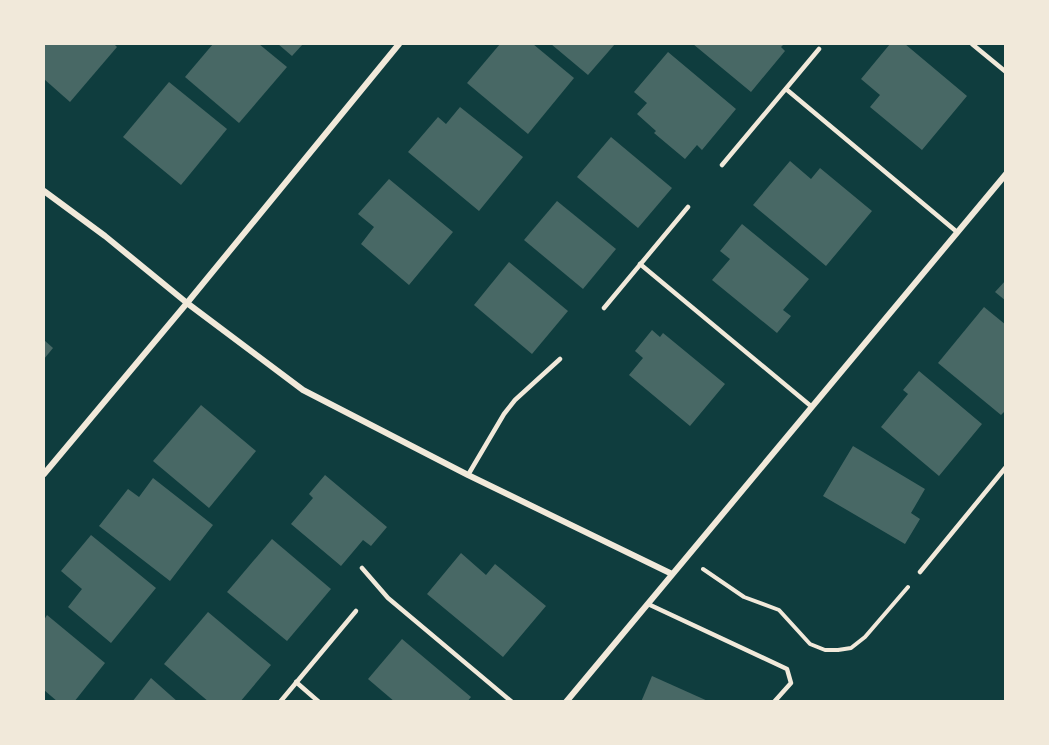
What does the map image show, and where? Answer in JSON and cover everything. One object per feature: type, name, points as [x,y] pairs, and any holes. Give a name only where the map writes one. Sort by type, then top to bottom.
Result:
[{"type":"street","points":[[44,474],[399,44]]},
{"type":"street","points":[[566,702],[1005,174]]},
{"type":"street","points":[[44,191],[303,390],[468,475],[672,574]]},
{"type":"lane","points":[[972,44],[1005,72]]},
{"type":"lane","points":[[722,165],[819,49]]},
{"type":"lane","points":[[786,89],[957,232]]},
{"type":"lane","points":[[604,308],[688,207]]},
{"type":"lane","points":[[640,264],[812,407]]},
{"type":"lane","points":[[468,475],[504,414],[515,400],[560,359]]},
{"type":"lane","points":[[920,572],[1005,467]]},
{"type":"lane","points":[[362,568],[388,598],[512,702]]},
{"type":"lane","points":[[648,604],[787,669],[791,683],[774,702]]},
{"type":"lane","points":[[280,702],[357,611]]},
{"type":"lane","points":[[296,682],[319,702]]},
{"type":"path","points":[[686,558],[744,597],[779,610],[810,644],[825,650],[851,648],[865,638],[920,572]]},
{"type":"building","points":[[44,44],[114,44],[117,47],[70,102],[44,79]]},
{"type":"building","points":[[213,44],[259,44],[287,67],[239,123],[185,77]]},
{"type":"building","points":[[278,44],[303,44],[292,56]]},
{"type":"building","points":[[500,44],[533,44],[574,78],[528,134],[467,83]]},
{"type":"building","points":[[551,44],[615,44],[588,75]]},
{"type":"building","points":[[693,44],[784,44],[781,47],[785,51],[751,92]]},
{"type":"building","points":[[890,44],[905,44],[967,96],[922,150],[870,107],[880,95],[861,79]]},
{"type":"building","points":[[668,52],[736,109],[702,150],[697,145],[685,159],[654,133],[656,131],[637,114],[647,103],[634,92]]},
{"type":"building","points":[[169,82],[227,129],[181,185],[123,137]]},
{"type":"building","points":[[460,107],[523,157],[479,211],[408,152],[438,117],[446,124]]},
{"type":"building","points":[[611,137],[672,188],[638,228],[577,177]]},
{"type":"building","points":[[790,161],[811,179],[820,168],[872,211],[826,266],[753,205]]},
{"type":"building","points":[[389,179],[453,232],[409,285],[361,244],[374,227],[358,214]]},
{"type":"building","points":[[557,201],[616,249],[583,289],[524,240]]},
{"type":"building","points":[[742,224],[809,279],[783,310],[791,316],[777,333],[712,280],[730,259],[720,251]]},
{"type":"building","points":[[509,262],[568,311],[532,354],[474,305]]},
{"type":"building","points":[[1006,280],[1006,301],[995,292]]},
{"type":"building","points":[[984,307],[1006,325],[1006,410],[1001,415],[938,363]]},
{"type":"building","points":[[652,330],[660,337],[663,333],[725,384],[690,426],[629,375],[643,358],[635,351]]},
{"type":"building","points":[[44,340],[53,348],[44,359]]},
{"type":"building","points":[[919,371],[982,424],[939,476],[881,427],[908,394],[903,390]]},
{"type":"building","points":[[201,405],[256,451],[209,508],[153,461]]},
{"type":"building","points":[[853,446],[925,489],[911,513],[920,519],[905,544],[823,496]]},
{"type":"building","points":[[325,475],[387,527],[371,546],[363,540],[341,566],[291,524],[313,498],[309,494]]},
{"type":"building","points":[[153,478],[213,525],[170,581],[99,526],[128,489],[139,497]]},
{"type":"building","points":[[91,535],[156,588],[111,643],[68,607],[82,589],[61,571]]},
{"type":"building","points":[[272,539],[331,589],[287,641],[227,592]]},
{"type":"building","points":[[461,553],[486,575],[495,564],[546,606],[503,657],[427,594]]},
{"type":"building","points":[[208,612],[271,665],[240,702],[209,702],[164,664]]},
{"type":"building","points":[[47,615],[105,663],[74,702],[58,702],[44,690],[44,620]]},
{"type":"building","points":[[402,639],[471,697],[467,702],[395,702],[368,679]]},
{"type":"building","points":[[652,676],[710,702],[641,702]]},
{"type":"building","points":[[151,678],[178,702],[132,702]]}]
